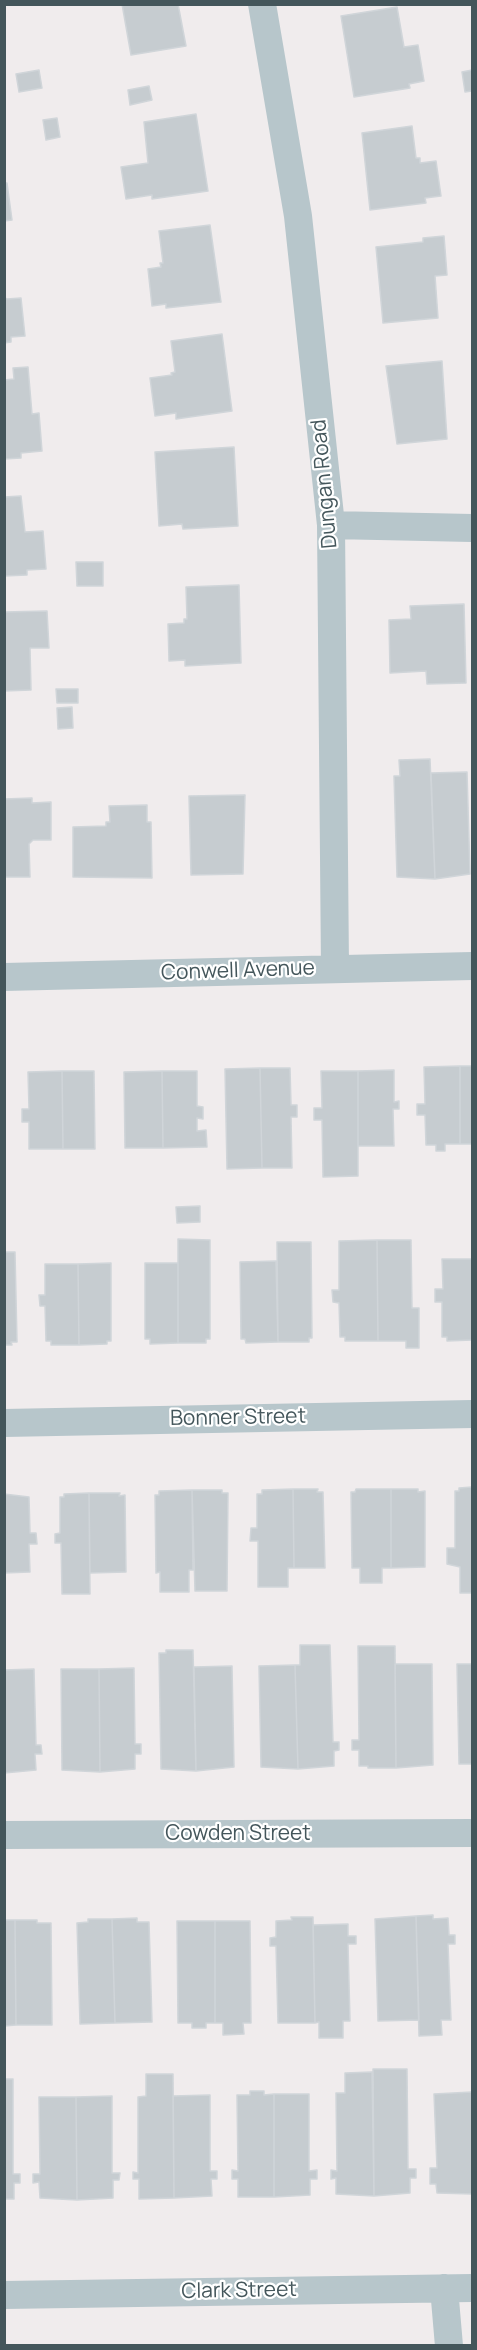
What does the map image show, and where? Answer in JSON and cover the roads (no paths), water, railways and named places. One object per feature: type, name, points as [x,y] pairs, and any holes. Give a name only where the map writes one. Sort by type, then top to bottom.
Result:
[{"type":"street","name":"Dungan Road","points":[[262,4],[298,216],[331,525],[335,968]]},
{"type":"street","points":[[331,525],[472,528]]},
{"type":"street","name":"Conwell Avenue","points":[[4,977],[472,966]]},
{"type":"street","name":"Bonner Street","points":[[4,1423],[472,1414]]},
{"type":"street","name":"Cowden Street","points":[[4,1836],[472,1833]]},
{"type":"street","points":[[444,2288],[449,2346]]},
{"type":"street","name":"Clark Street","points":[[4,2295],[472,2288]]}]
